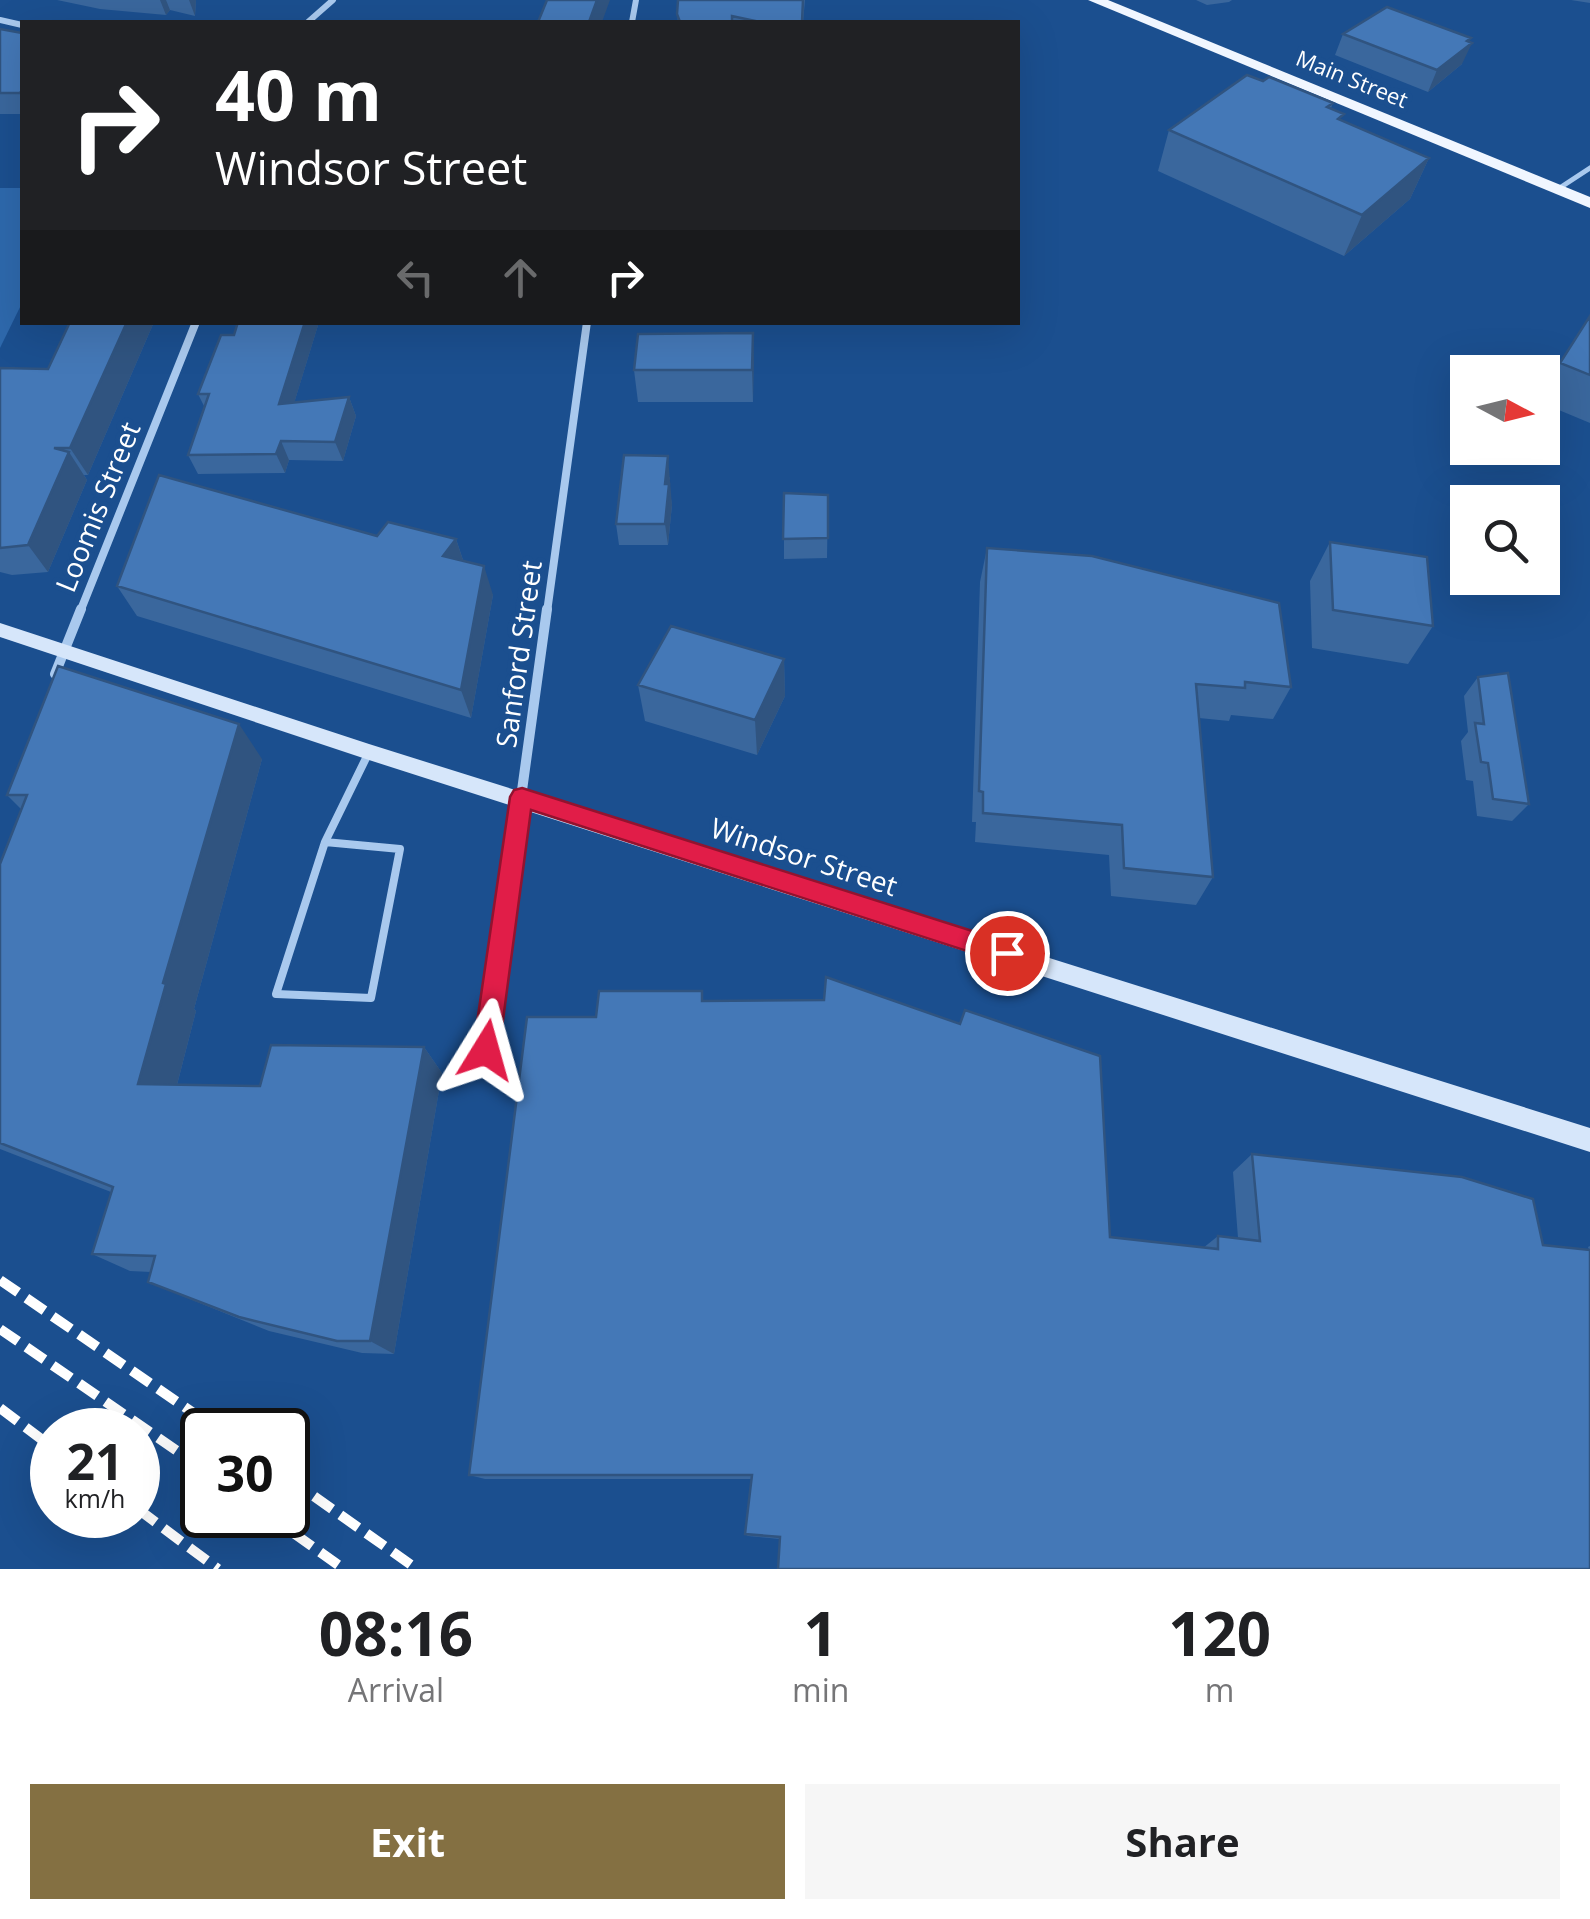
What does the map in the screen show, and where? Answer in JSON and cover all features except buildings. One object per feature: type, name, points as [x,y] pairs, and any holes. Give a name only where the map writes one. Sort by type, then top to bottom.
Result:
[{"type":"main road","name":"Main Street","points":[[1095,0],[1590,203]]},
{"type":"main road","name":"Windsor Street","points":[[0,630],[370,752],[522,797],[1590,1140]]},
{"type":"street","points":[[310,20],[334,0]]},
{"type":"street","name":"Loomis Street","points":[[53,679],[195,325]]},
{"type":"street","name":"Sanford Street","points":[[486,1050],[587,325]]},
{"type":"lane","points":[[1558,190],[1590,168]]},
{"type":"lane","points":[[325,842],[400,849],[371,998],[276,994],[325,842],[370,752]]},
{"type":"shaded area","points":[[0,188],[20,188],[20,307],[0,348]]},
{"type":"railway","points":[[0,1280],[186,1408]]},
{"type":"railway","points":[[0,1329],[180,1453]]},
{"type":"railway","points":[[0,1408],[30,1430]]},
{"type":"railway","points":[[310,1494],[417,1569]]},
{"type":"railway","points":[[160,1526],[218,1569]]},
{"type":"railway","points":[[300,1538],[344,1569]]},
{"type":"route","points":[[486,1050],[522,797],[1007,953]]}]
